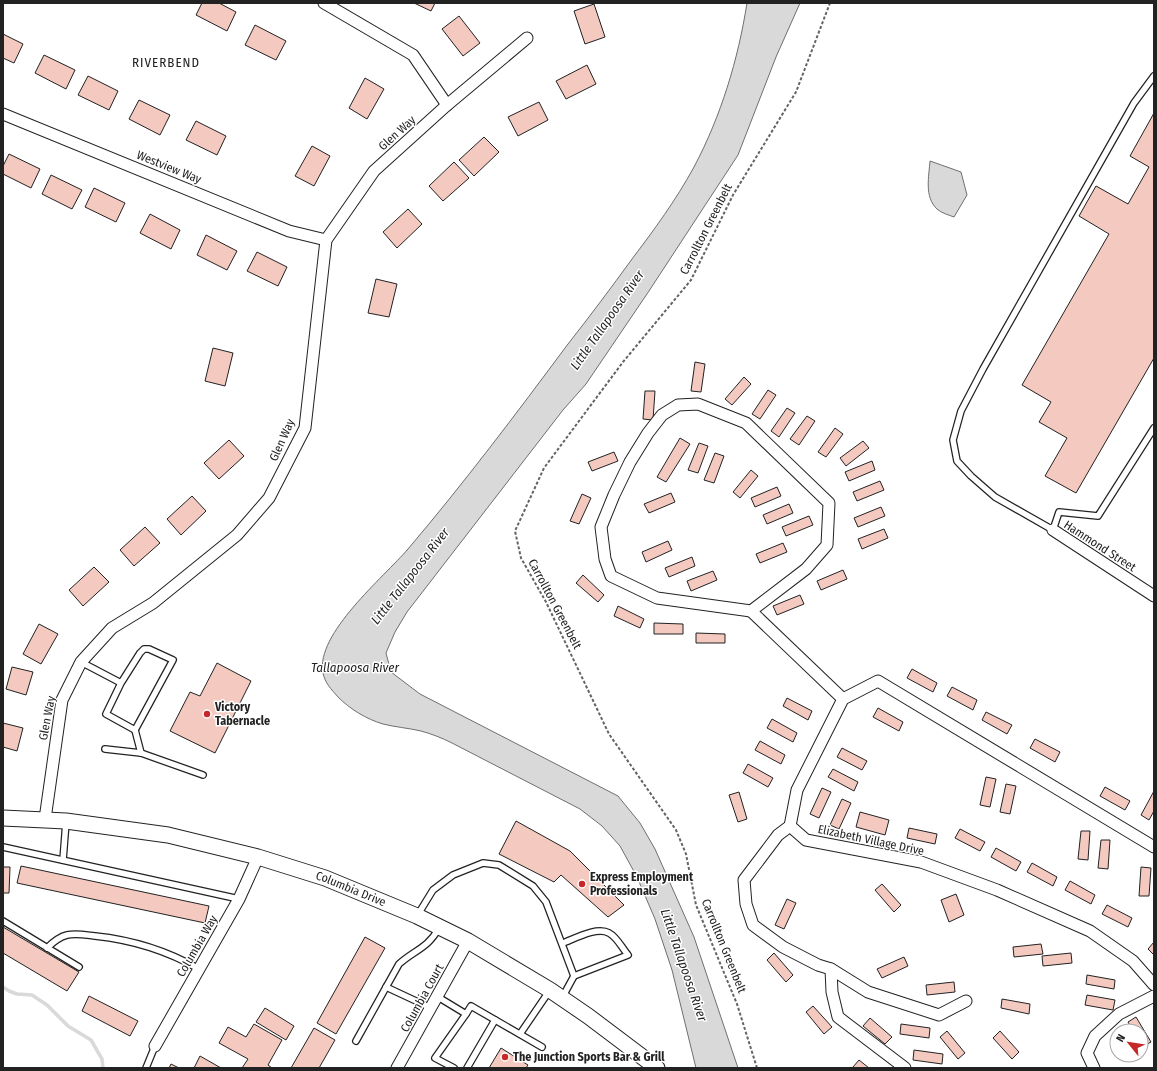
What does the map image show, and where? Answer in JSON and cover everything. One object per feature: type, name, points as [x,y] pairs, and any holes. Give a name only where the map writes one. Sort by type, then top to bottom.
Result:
[{"type":"main road","name":"Columbia Drive","points":[[3,818],[66,821],[168,835],[258,857],[325,878],[417,916],[468,942],[550,990],[657,1068]]},
{"type":"street","points":[[324,3],[413,55],[447,105]]},
{"type":"street","name":"Glen Way","points":[[45,819],[62,700],[81,662],[112,628],[153,604],[237,535],[269,498],[305,428],[326,240],[374,171],[447,105],[527,38]]},
{"type":"street","name":"Westview Way","points":[[3,114],[289,231],[326,240]]},
{"type":"street","points":[[751,611],[806,569],[827,545],[829,503],[746,423],[698,404],[678,405],[662,415],[648,433],[630,462],[601,527],[605,559],[611,576],[657,598],[751,611],[843,699]]},
{"type":"street","name":"Hammond Street","points":[[1053,530],[1154,596]]},
{"type":"street","points":[[966,1001],[939,1015],[868,992],[831,969],[818,965],[783,947],[753,925],[746,904],[744,880],[778,835],[790,826],[797,790],[843,699],[878,681],[1154,847]]},
{"type":"street","name":"Elizabeth Village Drive","points":[[790,826],[806,840],[921,862],[998,890],[1090,931],[1133,961],[1154,985]]},
{"type":"street","name":"Columbia Way","points":[[155,1046],[239,899],[258,857]]},
{"type":"street","name":"Columbia Court","points":[[398,1068],[468,942]]},
{"type":"street","points":[[831,969],[832,992],[838,1017],[906,1068]]},
{"type":"street","points":[[1094,1068],[1088,1053],[1095,1036],[1119,1014],[1154,996]]},
{"type":"lane","points":[[1154,76],[1134,103],[983,368],[961,411],[953,440],[957,461],[994,497],[1053,530],[1059,512],[1098,516],[1154,428]]},
{"type":"lane","points":[[136,730],[106,714],[121,683],[140,653],[144,649],[149,649],[174,660],[136,730],[140,753]]},
{"type":"lane","points":[[81,662],[121,683]]},
{"type":"lane","points":[[105,749],[140,753],[202,775]]},
{"type":"lane","points":[[63,860],[66,821]]},
{"type":"lane","points":[[3,847],[239,899]]},
{"type":"lane","points":[[417,916],[433,890],[453,875],[483,863],[499,865],[533,886],[546,902],[563,943],[574,976]]},
{"type":"lane","points":[[3,922],[79,967]]},
{"type":"lane","points":[[356,1041],[399,964],[408,956],[427,944],[434,937],[440,927]]},
{"type":"lane","points":[[562,998],[574,976],[628,955],[618,941],[608,932],[596,931],[563,943]]},
{"type":"lane","points":[[47,948],[56,940],[68,934],[113,938],[144,944],[199,969]]},
{"type":"lane","points":[[386,987],[432,1008]]},
{"type":"lane","points":[[520,1034],[550,990]]},
{"type":"lane","points":[[438,997],[466,1014]]},
{"type":"lane","points":[[454,1068],[436,1058],[471,1006],[542,1047]]},
{"type":"lane","points":[[467,1068],[495,1020]]},
{"type":"lane","points":[[146,1068],[155,1046]]},
{"type":"path","name":"Carrollton Greenbelt","points":[[757,1068],[737,1004],[696,905],[686,854],[676,830],[609,734],[546,602],[521,558],[515,531],[544,468],[623,362],[691,280],[732,195],[796,92],[830,3]]},
{"type":"water","name":"Tallapoosa River","points":[[747,3],[800,3],[776,57],[738,155],[586,384],[563,410],[407,612],[395,632],[386,653],[391,672],[420,694],[618,796],[640,823],[655,849],[694,937],[738,1068],[696,1068],[672,970],[655,919],[637,877],[620,846],[602,826],[580,809],[448,741],[421,731],[383,724],[359,713],[338,697],[327,683],[323,673],[323,658],[330,641],[340,624],[368,590],[408,549],[470,474],[600,302],[672,203],[704,148],[720,108],[739,46]]},
{"type":"water","points":[[930,161],[961,172],[967,195],[954,217],[939,210],[930,199],[928,180]]},
{"type":"building","points":[[202,3],[219,3],[236,12],[227,31],[196,15]]},
{"type":"building","points":[[414,3],[435,3],[431,11]]},
{"type":"building","points":[[594,4],[605,37],[585,44],[574,11]]},
{"type":"building","points":[[459,16],[480,43],[463,56],[442,29]]},
{"type":"building","points":[[255,25],[286,41],[276,60],[245,45]]},
{"type":"building","points":[[3,34],[23,44],[14,63],[3,58]]},
{"type":"building","points":[[44,55],[75,70],[66,89],[35,73]]},
{"type":"building","points":[[587,65],[596,84],[566,99],[556,81]]},
{"type":"building","points":[[88,76],[118,91],[109,110],[78,95]]},
{"type":"building","points":[[365,78],[384,89],[367,119],[349,108]]},
{"type":"building","points":[[139,100],[170,115],[160,135],[129,119]]},
{"type":"building","points":[[539,102],[548,120],[518,136],[508,117]]},
{"type":"building","points":[[1154,113],[1154,358],[1076,493],[1045,476],[1067,438],[1039,422],[1051,402],[1022,385],[1109,234],[1079,216],[1096,186],[1128,204],[1149,167],[1130,156]]},
{"type":"building","points":[[196,121],[226,136],[217,155],[186,140]]},
{"type":"building","points":[[484,137],[499,152],[474,176],[459,160]]},
{"type":"building","points":[[312,146],[330,156],[314,186],[295,176]]},
{"type":"building","points":[[9,154],[40,169],[31,188],[3,174],[3,166]]},
{"type":"building","points":[[454,162],[469,178],[443,201],[429,186]]},
{"type":"building","points":[[51,175],[82,190],[72,209],[42,194]]},
{"type":"building","points":[[94,188],[125,203],[116,222],[85,207]]},
{"type":"building","points":[[408,209],[422,224],[397,248],[383,232]]},
{"type":"building","points":[[150,214],[180,230],[171,249],[140,233]]},
{"type":"building","points":[[206,235],[237,251],[227,270],[197,255]]},
{"type":"building","points":[[257,252],[287,267],[278,286],[247,271]]},
{"type":"building","points":[[376,279],[397,284],[389,317],[368,313]]},
{"type":"building","points":[[213,348],[233,353],[225,386],[205,381]]},
{"type":"building","points":[[695,362],[705,364],[701,392],[691,391]]},
{"type":"building","points":[[744,377],[751,384],[732,405],[725,399]]},
{"type":"building","points":[[768,390],[776,395],[760,419],[752,414]]},
{"type":"building","points":[[645,391],[655,391],[653,420],[643,419]]},
{"type":"building","points":[[787,408],[795,413],[779,437],[771,431]]},
{"type":"building","points":[[807,416],[815,421],[799,445],[790,439]]},
{"type":"building","points":[[835,428],[843,434],[826,457],[818,452]]},
{"type":"building","points":[[680,438],[690,444],[666,482],[657,477]]},
{"type":"building","points":[[229,440],[244,456],[219,479],[204,463]]},
{"type":"building","points":[[863,441],[869,448],[846,466],[840,458]]},
{"type":"building","points":[[699,443],[708,446],[698,473],[688,470]]},
{"type":"building","points":[[614,452],[618,461],[592,471],[588,462]]},
{"type":"building","points":[[715,453],[724,456],[714,483],[704,480]]},
{"type":"building","points":[[872,461],[875,470],[849,481],[845,472]]},
{"type":"building","points":[[751,470],[758,476],[740,498],[733,492]]},
{"type":"building","points":[[880,481],[884,490],[857,501],[853,492]]},
{"type":"building","points":[[777,487],[781,496],[755,507],[751,498]]},
{"type":"building","points":[[671,493],[675,502],[649,513],[644,504]]},
{"type":"building","points":[[582,494],[591,498],[579,524],[570,521]]},
{"type":"building","points":[[192,496],[206,511],[181,535],[167,519]]},
{"type":"building","points":[[789,504],[793,513],[767,524],[763,515]]},
{"type":"building","points":[[881,507],[885,516],[858,527],[854,518]]},
{"type":"building","points":[[809,516],[813,525],[786,536],[782,527]]},
{"type":"building","points":[[145,527],[160,543],[134,566],[120,550]]},
{"type":"building","points":[[884,529],[888,538],[862,549],[858,539]]},
{"type":"building","points":[[668,541],[672,550],[646,562],[642,552]]},
{"type":"building","points":[[783,543],[787,552],[760,563],[756,554]]},
{"type":"building","points":[[692,557],[695,566],[669,577],[665,568]]},
{"type":"building","points":[[94,567],[109,582],[83,606],[69,590]]},
{"type":"building","points":[[843,570],[847,579],[821,590],[817,581]]},
{"type":"building","points":[[713,571],[717,580],[691,591],[687,581]]},
{"type":"building","points":[[583,575],[604,595],[598,602],[576,583]]},
{"type":"building","points":[[800,595],[804,604],[777,615],[773,606]]},
{"type":"building","points":[[618,606],[644,619],[640,628],[614,616]]},
{"type":"building","points":[[654,623],[683,624],[683,634],[654,634]]},
{"type":"building","points":[[39,624],[58,634],[41,664],[23,654]]},
{"type":"building","points":[[696,633],[725,634],[725,643],[696,643]]},
{"type":"building","name":"Victory Tabernacle","points":[[217,663],[251,681],[215,753],[170,731],[190,692],[200,696]]},
{"type":"building","points":[[12,667],[33,672],[26,695],[6,689]]},
{"type":"building","points":[[912,669],[937,683],[933,692],[907,678]]},
{"type":"building","points":[[952,687],[977,700],[973,710],[947,696]]},
{"type":"building","points":[[787,698],[812,711],[808,720],[783,706]]},
{"type":"building","points":[[878,708],[903,722],[899,731],[873,717]]},
{"type":"building","points":[[986,712],[1012,725],[1007,734],[982,720]]},
{"type":"building","points":[[772,719],[797,733],[793,742],[767,728]]},
{"type":"building","points":[[3,723],[23,728],[17,751],[3,747]]},
{"type":"building","points":[[1035,739],[1060,752],[1055,762],[1030,748]]},
{"type":"building","points":[[760,741],[785,755],[781,764],[755,750]]},
{"type":"building","points":[[842,748],[867,761],[862,770],[837,757]]},
{"type":"building","points":[[748,764],[773,778],[768,787],[743,773]]},
{"type":"building","points":[[833,769],[858,782],[854,791],[828,777]]},
{"type":"building","points":[[986,777],[996,779],[990,807],[980,805]]},
{"type":"building","points":[[1006,784],[1016,786],[1010,814],[1000,812]]},
{"type":"building","points":[[1105,787],[1130,801],[1125,810],[1100,796]]},
{"type":"building","points":[[822,788],[831,792],[819,818],[810,814]]},
{"type":"building","points":[[1154,791],[1154,811],[1149,820],[1141,815]]},
{"type":"building","points":[[739,792],[747,819],[738,822],[729,795]]},
{"type":"building","points":[[842,799],[851,803],[839,829],[830,825]]},
{"type":"building","points":[[860,812],[889,820],[885,835],[856,827]]},
{"type":"building","points":[[516,821],[570,851],[624,905],[608,917],[561,875],[554,882],[499,854]]},
{"type":"building","points":[[909,828],[937,834],[935,844],[907,838]]},
{"type":"building","points":[[960,829],[985,842],[980,851],[955,838]]},
{"type":"building","points":[[1081,831],[1090,831],[1088,860],[1078,859]]},
{"type":"building","points":[[1101,840],[1110,840],[1108,869],[1098,868]]},
{"type":"building","points":[[996,848],[1021,862],[1016,871],[991,857]]},
{"type":"building","points":[[1032,863],[1057,877],[1053,886],[1027,872]]},
{"type":"building","points":[[21,866],[209,906],[205,923],[17,883]]},
{"type":"building","points":[[3,867],[10,867],[9,893],[3,893]]},
{"type":"building","points":[[1141,867],[1151,868],[1149,896],[1139,896]]},
{"type":"building","points":[[1070,881],[1095,895],[1091,904],[1065,890]]},
{"type":"building","points":[[882,884],[901,905],[894,912],[875,890]]},
{"type":"building","points":[[956,894],[964,915],[949,922],[941,900]]},
{"type":"building","points":[[787,899],[796,903],[784,929],[775,925]]},
{"type":"building","points":[[1107,905],[1132,918],[1128,927],[1102,914]]},
{"type":"building","points":[[3,927],[79,972],[67,991],[3,953]]},
{"type":"building","points":[[365,937],[385,948],[336,1034],[317,1023]]},
{"type":"building","points":[[1154,942],[1154,955],[1148,949]]},
{"type":"building","points":[[1041,944],[1043,954],[1014,957],[1013,947]]},
{"type":"building","points":[[774,953],[793,975],[786,982],[767,960]]},
{"type":"building","points":[[1071,953],[1072,963],[1043,966],[1042,956]]},
{"type":"building","points":[[904,957],[908,966],[882,978],[877,969]]},
{"type":"building","points":[[1087,975],[1115,980],[1114,989],[1086,984]]},
{"type":"building","points":[[954,982],[955,992],[927,995],[926,985]]},
{"type":"building","points":[[1087,995],[1115,1000],[1113,1010],[1085,1005]]},
{"type":"building","points":[[89,996],[138,1021],[130,1036],[82,1011]]},
{"type":"building","points":[[1002,999],[1030,1004],[1029,1014],[1001,1008]]},
{"type":"building","points":[[813,1006],[832,1027],[824,1034],[806,1012]]},
{"type":"building","points":[[265,1008],[294,1026],[286,1040],[256,1022]]},
{"type":"building","points":[[1136,1017],[1140,1023],[1129,1023]]},
{"type":"building","points":[[870,1018],[892,1037],[885,1044],[863,1026]]},
{"type":"building","points":[[254,1024],[282,1040],[268,1065],[272,1068],[242,1068],[248,1059],[219,1043],[228,1027],[246,1037]]},
{"type":"building","points":[[901,1024],[930,1028],[929,1038],[900,1034]]},
{"type":"building","points":[[314,1028],[335,1040],[319,1068],[291,1068]]},
{"type":"building","points":[[947,1031],[965,1053],[958,1059],[940,1037]]},
{"type":"building","points":[[1000,1031],[1019,1052],[1012,1059],[993,1038]]},
{"type":"building","name":"The Junction Sports Bar & Grill","points":[[501,1048],[528,1065],[526,1068],[489,1068]]},
{"type":"building","points":[[914,1050],[943,1054],[942,1064],[913,1060]]},
{"type":"building","points":[[200,1056],[221,1068],[194,1068]]},
{"type":"building","points":[[859,1060],[869,1068],[854,1068],[853,1067]]},
{"type":"building","points":[[171,1064],[179,1068],[169,1068]]},
{"type":"waterway","points":[[3,987],[17,994],[32,995],[47,1005],[68,1026],[91,1040],[102,1059],[103,1068]]},
{"type":"place","name":"Victory Tabernacle","points":[[207,714]]},
{"type":"place","name":"Express Employment Professionals","points":[[582,884]]},
{"type":"place","name":"The Junction Sports Bar & Grill","points":[[505,1057]]},
{"type":"district","name":"RIVERBEND","points":[[166,62]]},
{"type":"water label","name":"Little Tallapoosa River","points":[[607,320]]},
{"type":"water label","name":"Little Tallapoosa River","points":[[410,576]]},
{"type":"water label","name":"Little Tallapoosa River","points":[[684,965]]}]
